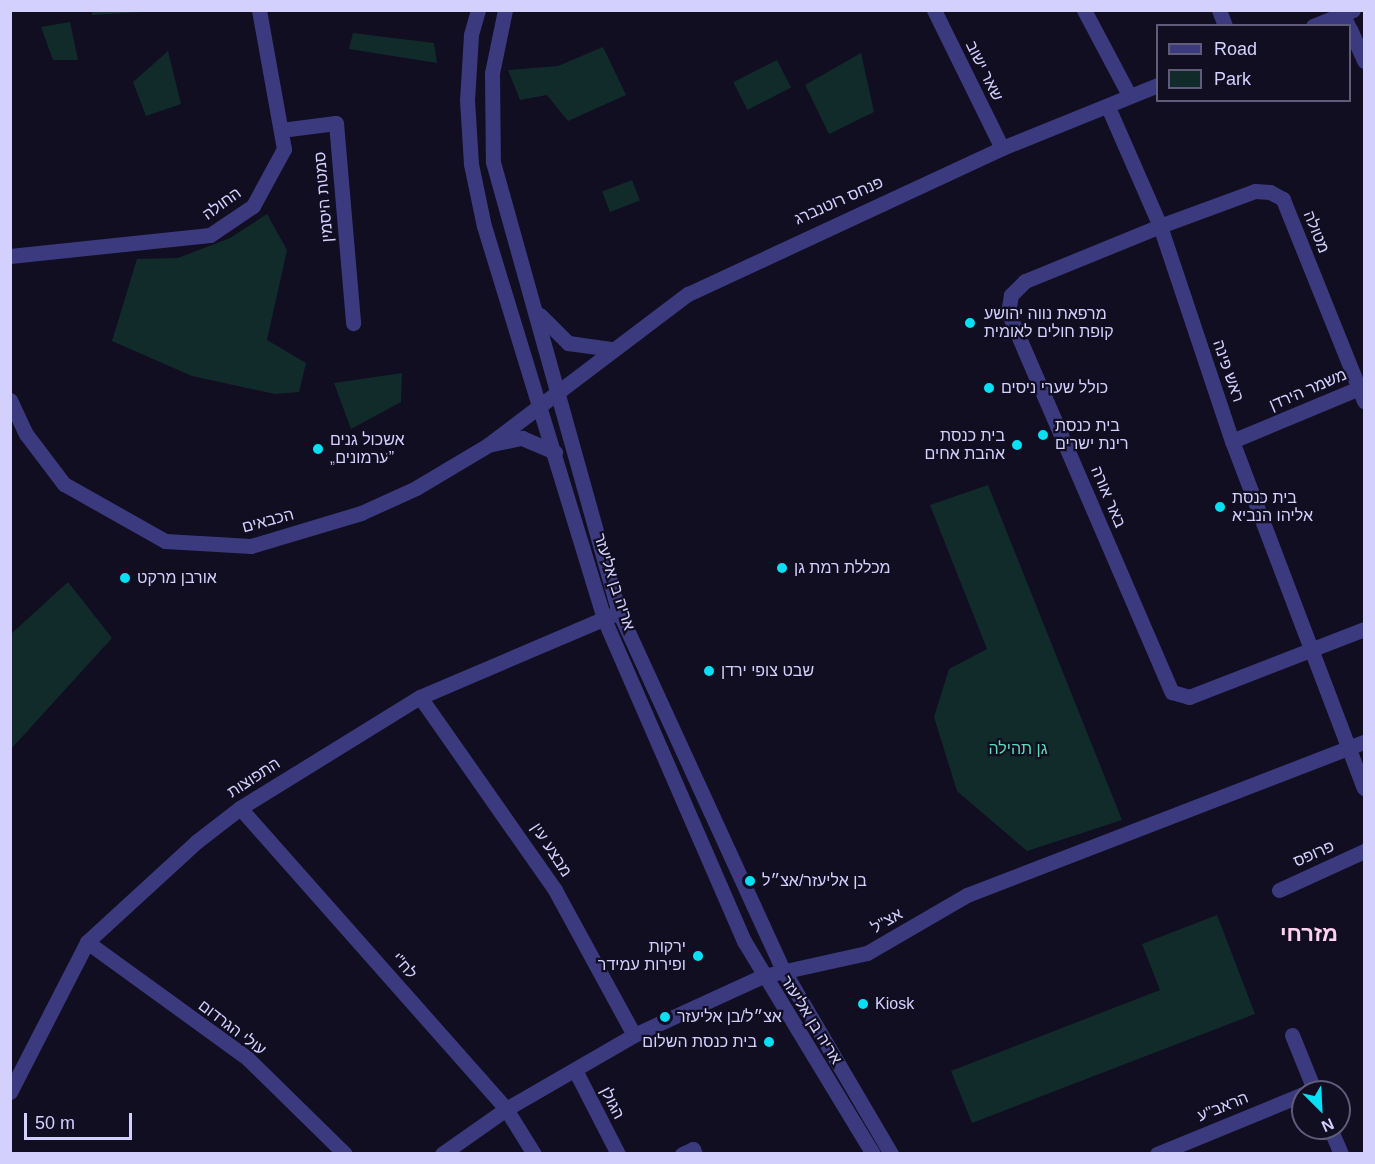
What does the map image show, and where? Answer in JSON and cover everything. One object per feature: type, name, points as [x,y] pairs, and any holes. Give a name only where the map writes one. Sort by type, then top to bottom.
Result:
[{"type":"street","name":"החולה","points":[[10,256],[210,235],[253,206],[284,148],[259,10]]},
{"type":"street","name":"אריה בן אליעזר","points":[[478,10],[471,34],[467,100],[471,164],[484,226],[555,452],[604,619],[763,976],[873,1154]]},
{"type":"street","name":"אריה בן אליעזר","points":[[505,10],[492,73],[494,162],[619,612],[782,968],[891,1154]]},
{"type":"street","name":"שאר ישוב","points":[[934,10],[1002,148]]},
{"type":"street","points":[[1084,10],[1129,95]]},
{"type":"street","points":[[1218,10],[1224,24]]},
{"type":"street","points":[[1322,24],[1347,18]]},
{"type":"street","points":[[1351,28],[1365,61]]},
{"type":"street","name":"פנחס רוטנברג","points":[[557,389],[688,294],[1002,148],[1156,86]]},
{"type":"street","name":"ראש פינה","points":[[1108,107],[1160,226],[1232,441],[1314,647],[1365,788]]},
{"type":"street","name":"סמטת היסמין","points":[[280,130],[336,123],[353,323]]},
{"type":"street","name":"מטולה","points":[[1160,226],[1255,191],[1283,199],[1363,391]]},
{"type":"street","name":"באר אורה","points":[[1160,226],[1025,281],[1011,295],[1008,312],[1172,692],[1189,697],[1314,647]]},
{"type":"street","points":[[532,304],[568,343],[611,349]]},
{"type":"street","name":"הכבאים","points":[[10,400],[26,434],[64,484],[165,541],[209,548],[250,546],[361,513],[416,488],[488,446],[540,406],[557,389]]},
{"type":"street","name":"משמר הירדן","points":[[1232,441],[1363,391]]},
{"type":"street","points":[[488,446],[522,438],[555,452]]},
{"type":"street","name":"התפוצות","points":[[10,1092],[87,942],[240,808],[420,697],[619,612]]},
{"type":"street","points":[[1314,647],[1365,629]]},
{"type":"street","name":"מבצע עין","points":[[420,697],[555,890],[634,1035]]},
{"type":"street","name":"אצ\"ל","points":[[444,1153],[506,1109],[634,1035],[763,976],[782,968],[867,953],[967,895],[1365,742]]},
{"type":"street","name":"לח\"י","points":[[240,808],[506,1109],[534,1154]]},
{"type":"street","name":"פרופס","points":[[1279,890],[1365,851]]},
{"type":"street","name":"עולי הגרדום","points":[[87,942],[247,1058],[345,1154]]},
{"type":"street","points":[[1292,1035],[1306,1080]]},
{"type":"street","name":"הגולן","points":[[575,1070],[618,1154]]},
{"type":"street","name":"הראב\"ע","points":[[1157,1154],[1291,1100]]},
{"type":"street","points":[[1335,1140],[1341,1154]]},
{"type":"street","points":[[682,1154],[693,1149],[695,1154]]},
{"type":"green space","points":[[92,10],[160,11],[92,15]]},
{"type":"green space","points":[[70,22],[78,60],[53,60],[41,27]]},
{"type":"green space","points":[[353,33],[434,43],[437,63],[349,49]]},
{"type":"green space","points":[[603,47],[626,95],[568,121],[547,95],[520,100],[508,70],[558,66]]},
{"type":"green space","points":[[168,51],[181,104],[146,116],[133,82]]},
{"type":"green space","points":[[861,53],[874,112],[829,134],[805,85]]},
{"type":"green space","points":[[777,60],[791,88],[747,110],[733,82]]},
{"type":"green space","points":[[632,180],[640,201],[610,212],[602,191]]},
{"type":"green space","points":[[267,214],[287,250],[267,340],[306,363],[299,392],[275,394],[192,376],[112,341],[137,259],[178,258],[230,238]]},
{"type":"green space","points":[[402,373],[401,402],[351,429],[334,383]]},
{"type":"green space","name":"גן תהילה","points":[[988,485],[1122,820],[1027,851],[957,791],[934,717],[949,669],[987,649],[930,505]]},
{"type":"green space","points":[[68,582],[112,638],[11,749],[11,634]]},
{"type":"green space","points":[[1217,915],[1255,1014],[972,1123],[951,1071],[1160,990],[1142,944]]},
{"type":"place","name":"מרפאת נווה יהושע קופת חולים לאומית","points":[[970,323]]},
{"type":"place","name":"כולל שערי ניסים","points":[[989,388]]},
{"type":"place","name":"בית כנסת רינת ישרים","points":[[1043,435]]},
{"type":"place","name":"בית כנסת אהבת אחים","points":[[1017,445]]},
{"type":"place","name":"אשכול גנים „ערמונים”","points":[[318,449]]},
{"type":"place","name":"בית כנסת אליהו הנביא","points":[[1220,507]]},
{"type":"place","name":"מכללת רמת גן","points":[[782,568]]},
{"type":"place","name":"אורבן מרקט","points":[[125,578]]},
{"type":"place","name":"שבט צופי ירדן","points":[[709,671]]},
{"type":"place","name":"בן אליעזר/אצ״ל","points":[[750,881]]},
{"type":"place","name":"ירקות ופירות עמידר","points":[[698,956]]},
{"type":"place","name":"Kiosk","points":[[863,1004]]},
{"type":"place","name":"אצ״ל/בן אליעזר","points":[[665,1017]]},
{"type":"place","name":"בית כנסת השלום","points":[[769,1042]]},
{"type":"district","name":"מזרחי","points":[[1309,934]]}]
